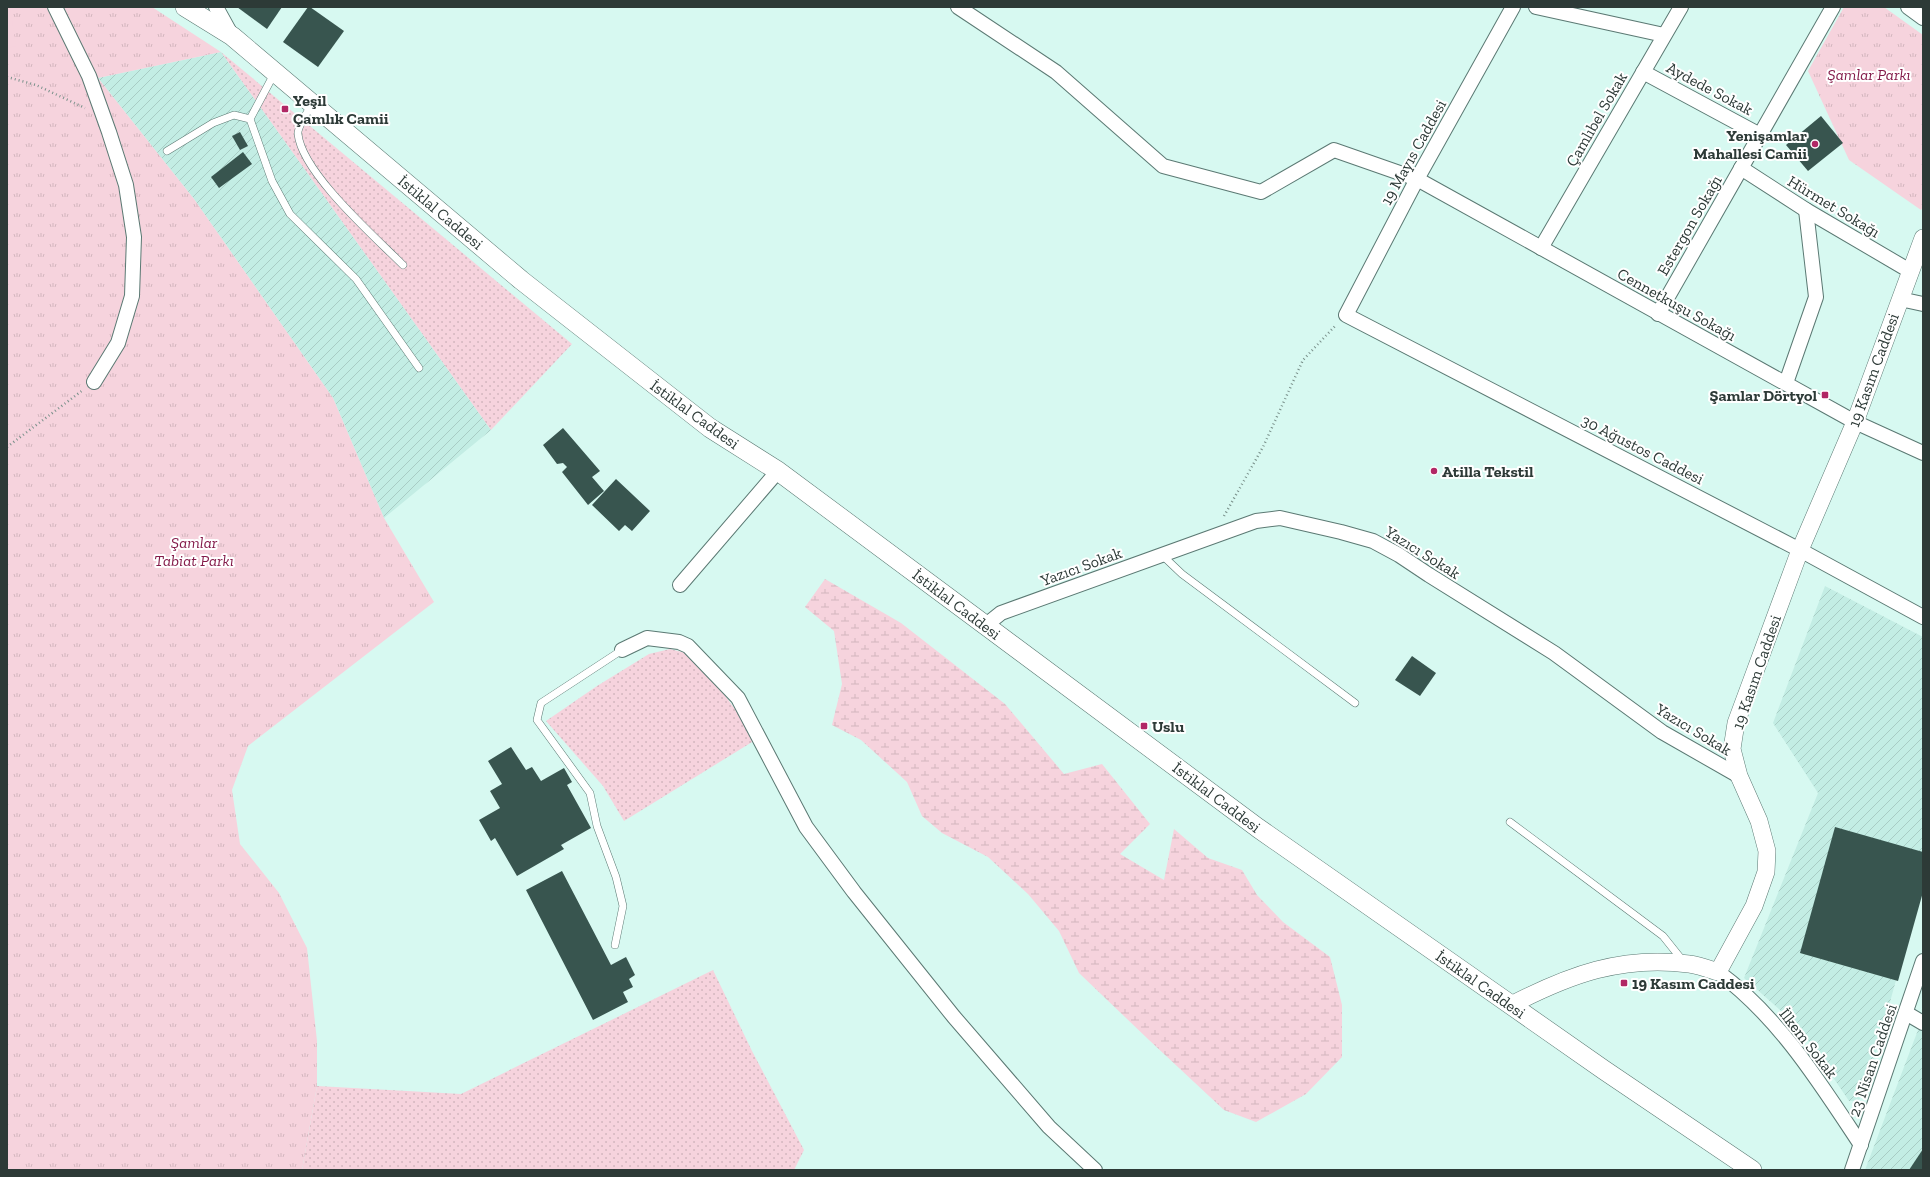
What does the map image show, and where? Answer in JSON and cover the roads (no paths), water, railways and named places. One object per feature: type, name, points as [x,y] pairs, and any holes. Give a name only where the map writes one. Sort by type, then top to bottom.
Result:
[{"type":"main road","name":"İstiklal Caddesi","points":[[185,7],[232,36],[521,280],[710,428],[778,472],[1258,828],[1511,1005],[1751,1170]]},
{"type":"street","points":[[55,7],[89,76],[104,118],[126,185],[134,237],[132,296],[118,343],[94,382]]},
{"type":"street","points":[[216,7],[232,36]]},
{"type":"street","name":"Cennetkuşu Sokağı","points":[[958,7],[1056,72],[1163,166],[1261,192],[1334,150],[1417,179],[1855,422],[1923,453]]},
{"type":"street","name":"19 Mayıs Caddesi","points":[[1346,315],[1417,179],[1513,7]]},
{"type":"street","name":"Aydede Sokak","points":[[1536,7],[1664,35]]},
{"type":"street","name":"Çamlıbel Sokak","points":[[1541,248],[1681,7]]},
{"type":"street","name":"Estergon Sokağı","points":[[1658,314],[1833,7]]},
{"type":"street","points":[[1908,7],[1923,18]]},
{"type":"street","name":"Aydede Sokak","points":[[1643,72],[1760,135]]},
{"type":"street","name":"Hürmet Sokağı","points":[[1741,168],[1806,210],[1910,271]]},
{"type":"street","points":[[1786,383],[1816,297],[1806,210]]},
{"type":"street","name":"19 Kasım Caddesi","points":[[1718,972],[1754,906],[1766,872],[1767,851],[1758,821],[1739,776],[1732,749],[1736,723],[1800,550],[1855,422],[1923,238]]},
{"type":"street","points":[[1900,299],[1923,304]]},
{"type":"street","name":"30 Ağustos Caddesi","points":[[1346,315],[1800,550],[1923,617]]},
{"type":"street","points":[[680,585],[778,472]]},
{"type":"street","name":"Yazıcı Sokak","points":[[986,626],[1001,613],[1256,521],[1280,518],[1373,541],[1399,555],[1429,576],[1554,653],[1662,732],[1739,776]]},
{"type":"street","points":[[622,650],[647,638],[679,642],[688,646],[738,698],[806,827],[850,886],[954,1017],[1049,1127],[1095,1170]]},
{"type":"street","name":"23 Nisan Caddesi","points":[[1852,1170],[1923,961]]},
{"type":"street","points":[[1511,1005],[1546,987],[1579,974],[1620,964],[1653,962],[1686,964],[1718,972]]},
{"type":"street","name":"İlkem Sokak","points":[[1718,972],[1738,987],[1787,1038],[1861,1145]]},
{"type":"street","points":[[1906,1013],[1923,1023]]},
{"type":"lane","points":[[275,72],[250,119],[272,181],[290,214],[356,279],[419,368]]},
{"type":"lane","points":[[312,104],[298,132],[304,153],[320,180],[403,265]]},
{"type":"lane","points":[[167,151],[220,120],[234,115],[250,119]]},
{"type":"lane","points":[[1162,555],[1182,574],[1355,703]]},
{"type":"lane","points":[[615,945],[623,906],[616,877],[597,826],[590,793],[537,720],[542,703],[622,650]]},
{"type":"lane","points":[[1510,822],[1663,936],[1686,964]]},
{"type":"place","name":"Yeşil Çamlık Camii","points":[[285,109]]},
{"type":"place","name":"Yenişamlar Mahallesi Camii","points":[[1815,144]]},
{"type":"place","name":"Şamlar Dörtyol","points":[[1825,395]]},
{"type":"place","name":"Atilla Tekstil","points":[[1434,471]]},
{"type":"place","name":"Uslu","points":[[1144,726]]},
{"type":"place","name":"19 Kasım Caddesi","points":[[1624,983]]},
{"type":"park label","name":"Şamlar Parkı","points":[[1869,74]]},
{"type":"park label","name":"Şamlar Tabiat Parkı","points":[[194,551]]}]
